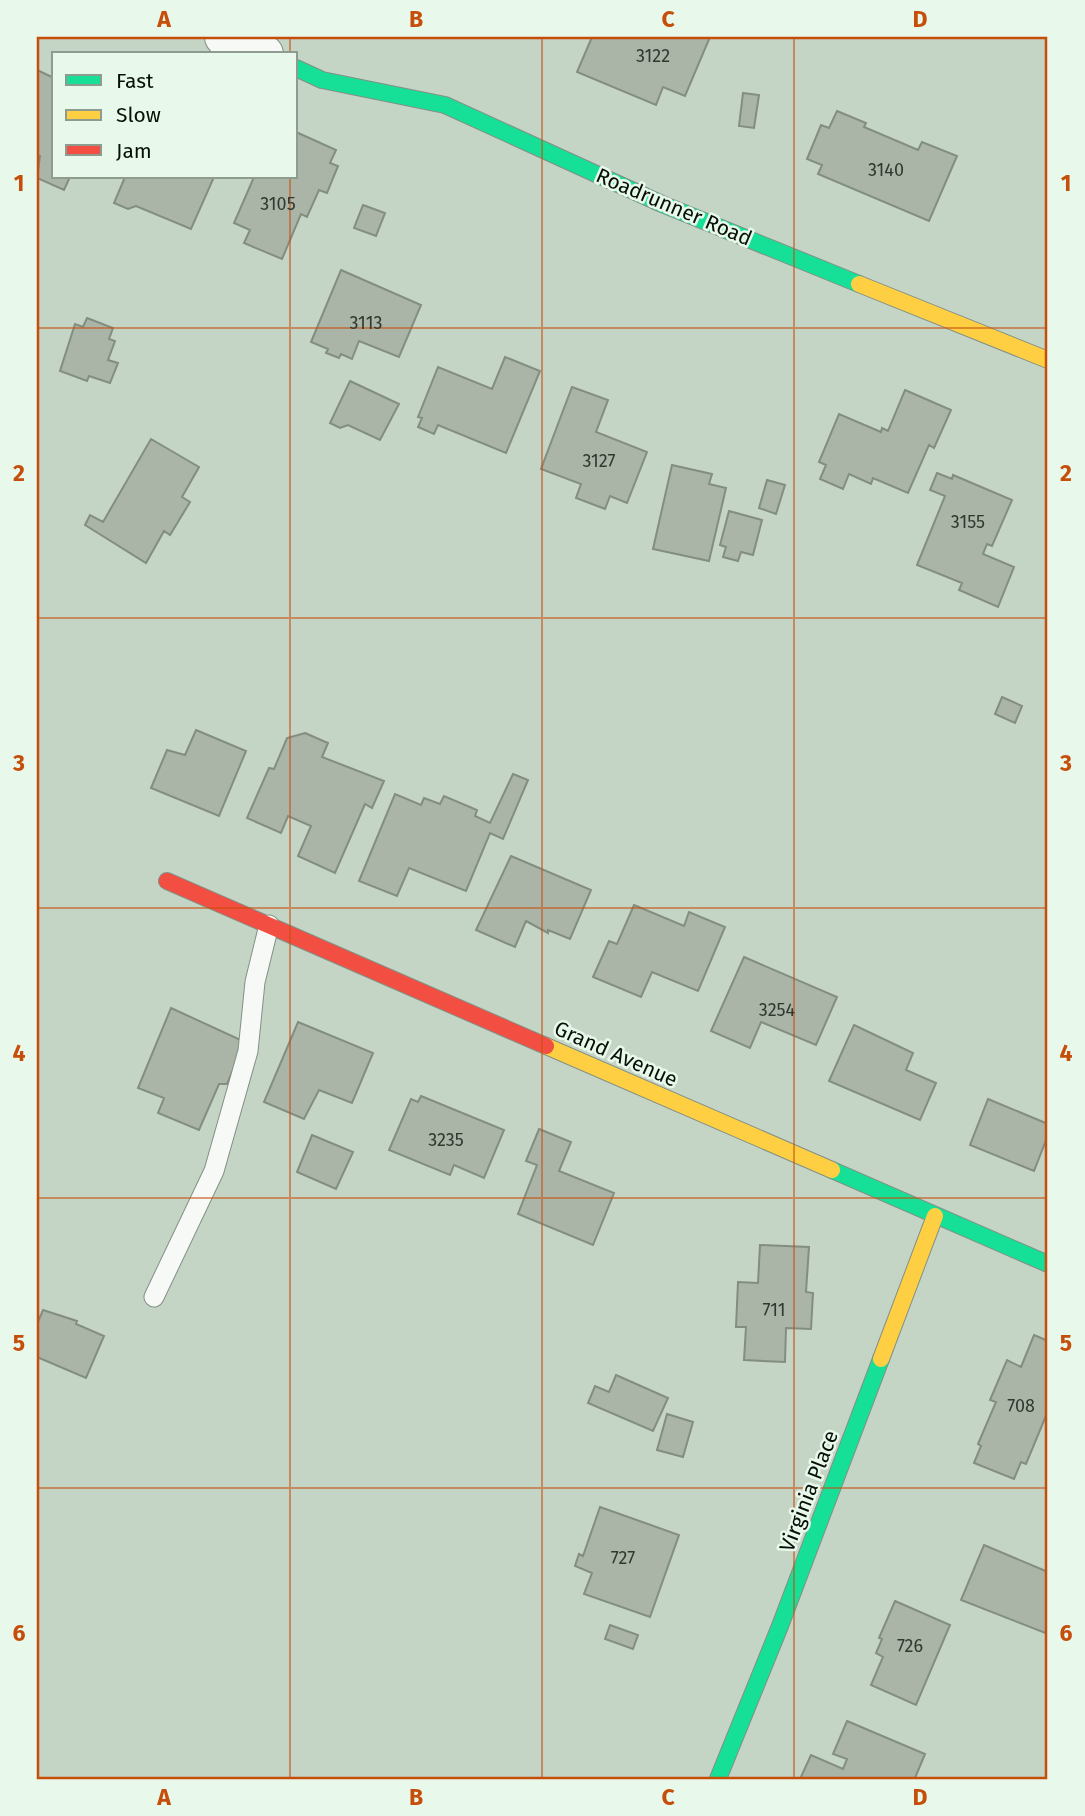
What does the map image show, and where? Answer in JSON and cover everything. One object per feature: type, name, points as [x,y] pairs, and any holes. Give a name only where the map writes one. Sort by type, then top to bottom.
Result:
[{"type":"street","points":[[224,37],[259,52]]},
{"type":"street","name":"Roadrunner Road","points":[[298,69],[322,80],[445,105],[662,204],[1048,360]]},
{"type":"street","name":"Grand Avenue","points":[[167,881],[1048,1264]]},
{"type":"street","name":"Virginia Place","points":[[718,1779],[780,1626],[935,1216]]},
{"type":"lane","points":[[154,1297],[214,1171],[248,1051],[255,982],[269,925]]},
{"type":"building","points":[[592,37],[710,37],[685,96],[663,87],[656,105],[577,72]]},
{"type":"building","points":[[37,70],[52,77],[52,178],[70,178],[64,190],[37,178],[40,156],[37,155]]},
{"type":"building","points":[[743,93],[759,95],[754,128],[739,126]]},
{"type":"building","points":[[837,111],[866,123],[864,127],[918,150],[922,142],[957,156],[929,221],[818,174],[822,165],[807,159],[821,125],[829,128]]},
{"type":"building","points":[[298,133],[336,150],[330,163],[338,166],[327,193],[319,190],[307,217],[301,214],[282,259],[244,243],[250,230],[234,223],[254,178],[298,178]]},
{"type":"building","points":[[125,178],[214,178],[191,229],[136,206],[128,209],[114,203]]},
{"type":"building","points":[[363,205],[385,213],[376,236],[354,228]]},
{"type":"building","points":[[341,270],[421,305],[399,357],[359,341],[352,359],[341,354],[339,358],[326,353],[328,349],[311,342]]},
{"type":"building","points":[[87,318],[113,328],[109,339],[115,341],[108,360],[118,363],[110,383],[89,376],[87,381],[60,371],[75,324],[83,327]]},
{"type":"building","points":[[505,357],[540,371],[506,453],[438,425],[434,434],[418,427],[422,418],[418,417],[438,367],[492,389]]},
{"type":"building","points":[[350,381],[399,404],[380,440],[348,425],[340,428],[330,423]]},
{"type":"building","points":[[572,387],[608,400],[596,432],[647,452],[627,503],[610,496],[605,509],[576,498],[581,484],[541,469]]},
{"type":"building","points":[[905,390],[951,410],[934,448],[929,445],[908,493],[873,478],[871,484],[849,474],[843,489],[820,479],[826,465],[819,462],[839,414],[881,432],[882,428],[888,431]]},
{"type":"building","points":[[151,439],[199,467],[182,497],[190,502],[170,535],[164,531],[146,563],[85,525],[90,515],[103,522]]},
{"type":"building","points":[[672,465],[712,474],[709,484],[726,488],[709,561],[653,549]]},
{"type":"building","points":[[937,473],[952,479],[953,475],[1012,500],[992,546],[987,544],[983,554],[1014,567],[998,607],[959,590],[962,583],[917,565],[945,496],[930,490]]},
{"type":"building","points":[[767,480],[785,485],[776,514],[759,508]]},
{"type":"building","points":[[729,511],[762,520],[753,555],[741,552],[738,561],[723,557],[726,547],[720,545]]},
{"type":"building","points":[[1002,697],[1022,706],[1015,723],[995,714]]},
{"type":"building","points":[[196,730],[246,751],[219,816],[151,788],[167,750],[185,755]]},
{"type":"building","points":[[305,733],[328,743],[322,757],[384,781],[372,808],[365,804],[335,873],[298,856],[311,826],[288,816],[281,833],[247,818],[269,768],[274,769],[287,738]]},
{"type":"building","points":[[513,774],[528,780],[503,839],[490,833],[466,891],[409,868],[397,896],[359,881],[395,794],[421,805],[424,798],[440,804],[444,796],[477,810],[475,816],[490,823]]},
{"type":"building","points":[[511,856],[591,890],[570,939],[548,930],[548,933],[526,921],[515,947],[476,930]]},
{"type":"building","points":[[634,905],[684,926],[689,912],[725,927],[698,991],[652,972],[641,997],[593,977],[609,941],[617,944]]},
{"type":"building","points":[[744,957],[837,997],[816,1045],[761,1022],[750,1048],[711,1031]]},
{"type":"building","points":[[171,1008],[245,1042],[227,1084],[219,1084],[199,1130],[158,1113],[164,1098],[138,1088]]},
{"type":"building","points":[[298,1022],[373,1053],[352,1103],[319,1090],[304,1119],[264,1102]]},
{"type":"building","points":[[854,1025],[913,1053],[906,1070],[936,1083],[920,1120],[829,1081]]},
{"type":"building","points":[[421,1096],[504,1130],[484,1178],[454,1165],[450,1175],[389,1150],[411,1099],[418,1102]]},
{"type":"building","points":[[988,1099],[1048,1124],[1048,1135],[1034,1171],[970,1145]]},
{"type":"building","points":[[539,1129],[571,1142],[559,1171],[614,1193],[593,1245],[518,1214],[537,1165],[526,1161]]},
{"type":"building","points":[[312,1135],[353,1152],[336,1189],[297,1172]]},
{"type":"building","points":[[760,1245],[809,1247],[806,1292],[813,1293],[811,1329],[786,1328],[785,1362],[744,1360],[746,1327],[736,1327],[738,1282],[758,1283]]},
{"type":"building","points":[[43,1310],[77,1321],[76,1324],[104,1336],[86,1378],[37,1357],[37,1324]]},
{"type":"building","points":[[1034,1335],[1048,1341],[1048,1411],[1026,1464],[1021,1462],[1014,1479],[974,1463],[981,1446],[978,1444],[996,1402],[990,1400],[1007,1360],[1021,1367]]},
{"type":"building","points":[[616,1375],[668,1398],[653,1431],[588,1403],[595,1386],[609,1392]]},
{"type":"building","points":[[667,1414],[693,1422],[683,1457],[657,1450]]},
{"type":"building","points":[[600,1507],[679,1535],[650,1617],[584,1594],[592,1573],[575,1566],[579,1554],[583,1556]]},
{"type":"building","points":[[984,1545],[1048,1572],[1048,1634],[961,1600]]},
{"type":"building","points":[[895,1601],[950,1625],[916,1705],[871,1685],[883,1657],[876,1653],[882,1639],[879,1638]]},
{"type":"building","points":[[610,1625],[638,1635],[633,1649],[605,1639]]},
{"type":"building","points":[[847,1721],[925,1754],[915,1778],[918,1779],[800,1779],[811,1755],[843,1769],[847,1759],[833,1754]]},
{"type":"traffic: fast","points":[[298,69],[322,80],[445,105],[662,204],[859,284]]},
{"type":"traffic: fast","points":[[832,1170],[1048,1264]]},
{"type":"traffic: fast","points":[[718,1779],[780,1626],[881,1359]]},
{"type":"traffic: slow","points":[[859,284],[1048,360]]},
{"type":"traffic: slow","points":[[546,1046],[832,1170]]},
{"type":"traffic: slow","points":[[881,1359],[935,1216]]},
{"type":"traffic: jam","points":[[167,881],[546,1046]]}]
